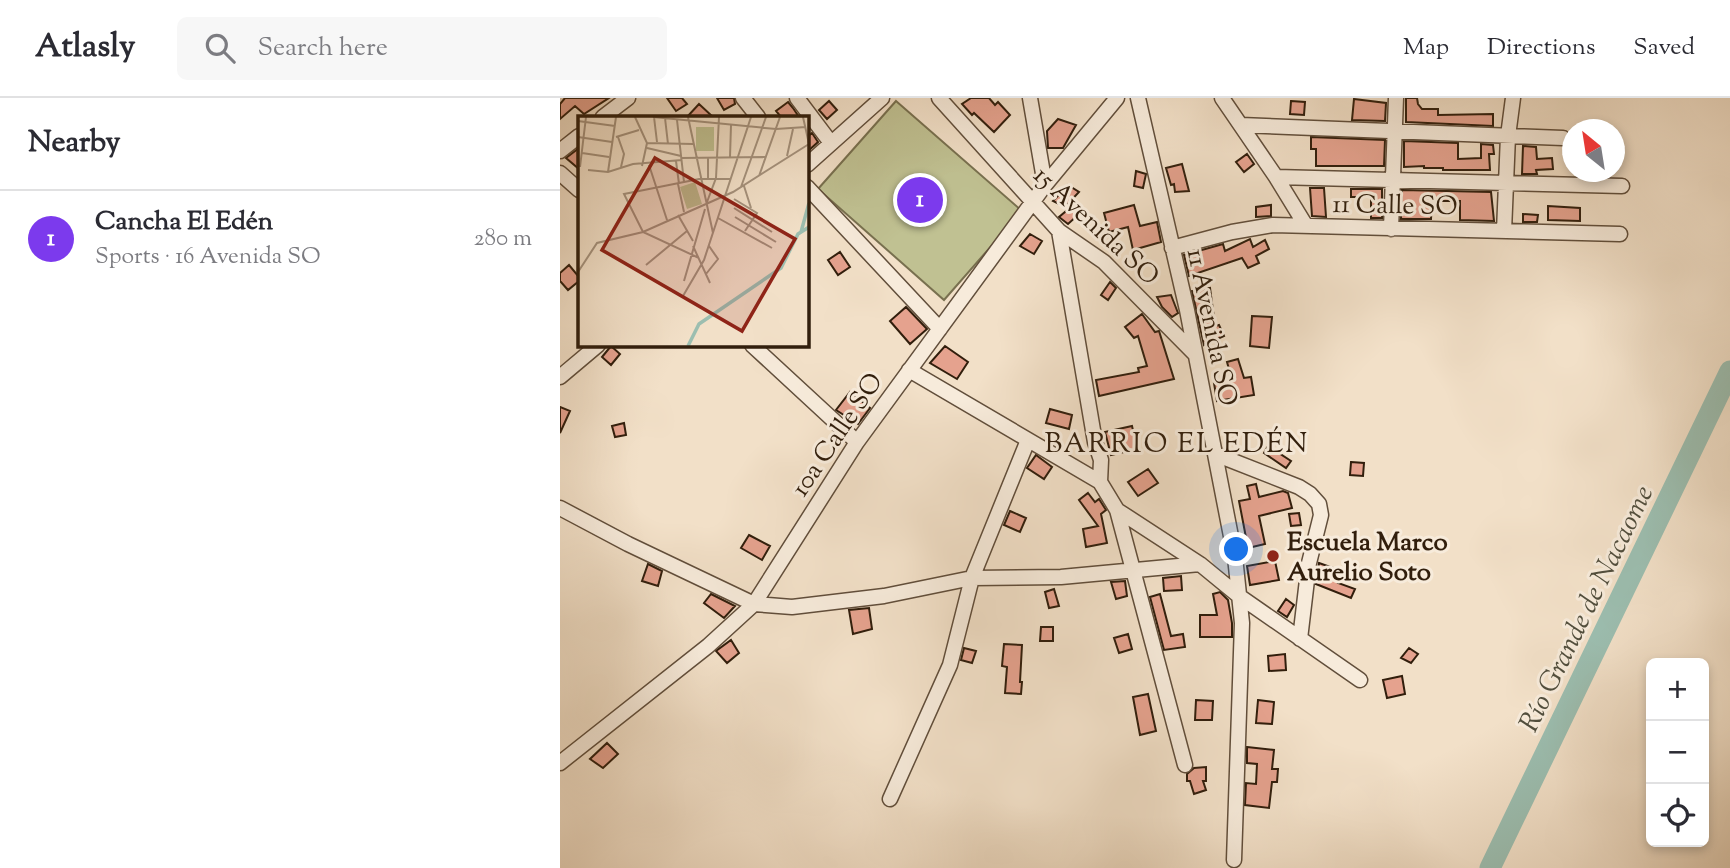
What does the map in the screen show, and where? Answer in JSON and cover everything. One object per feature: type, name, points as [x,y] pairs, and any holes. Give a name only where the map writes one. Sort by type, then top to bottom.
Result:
[{"type":"street","points":[[604,116],[628,98]]},
{"type":"street","points":[[743,98],[757,116]]},
{"type":"street","points":[[797,98],[831,144]]},
{"type":"street","points":[[808,163],[882,98]]},
{"type":"street","name":"15 Avenida SO","points":[[939,98],[1059,231],[1104,262],[1195,354]]},
{"type":"street","points":[[1030,98],[1045,184]]},
{"type":"street","name":"10a Calle SO","points":[[560,763],[708,646],[754,604],[857,442],[1045,184],[1117,98]]},
{"type":"street","name":"11 Avenida SO","points":[[1138,98],[1195,354],[1235,557],[1242,623],[1234,860]]},
{"type":"street","points":[[1222,98],[1306,226]]},
{"type":"street","points":[[1391,229],[1396,98]]},
{"type":"street","points":[[1504,231],[1508,136],[1513,98]]},
{"type":"street","points":[[1241,125],[1562,138]]},
{"type":"street","points":[[560,151],[578,137]]},
{"type":"street","points":[[560,173],[578,189]]},
{"type":"street","points":[[1276,177],[1622,186]]},
{"type":"street","points":[[808,188],[940,329]]},
{"type":"street","name":"11 Calle SO","points":[[1172,248],[1232,232],[1273,225],[1620,234]]},
{"type":"street","points":[[1059,231],[1095,442],[1101,460],[1100,482]]},
{"type":"street","points":[[560,377],[597,346]]},
{"type":"street","points":[[753,346],[857,442]]},
{"type":"street","points":[[909,370],[1100,482],[1117,510],[1131,571],[1185,765]]},
{"type":"street","points":[[890,799],[950,665],[972,578],[1028,440]]},
{"type":"street","points":[[1215,454],[1298,487],[1310,494],[1319,505],[1321,515],[1309,564],[1300,639]]},
{"type":"street","points":[[560,508],[628,544],[754,604],[792,607],[884,596],[972,578],[1061,577],[1200,564]]},
{"type":"street","points":[[1117,510],[1200,564],[1239,596],[1360,680]]},
{"type":"green space","points":[[896,101],[1022,211],[944,300],[818,189]]},
{"type":"building","points":[[565,98],[609,98],[584,114],[575,106],[560,119],[560,104]]},
{"type":"building","points":[[667,98],[682,98],[687,104],[676,111]]},
{"type":"building","points":[[717,98],[734,98],[735,104],[724,110]]},
{"type":"building","points":[[971,98],[989,98],[995,105],[998,102],[1010,115],[994,132],[962,104]]},
{"type":"building","points":[[1406,98],[1417,98],[1422,109],[1438,109],[1438,115],[1493,114],[1493,126],[1406,122]]},
{"type":"building","points":[[1354,99],[1386,103],[1385,121],[1352,120]]},
{"type":"building","points":[[829,101],[837,110],[827,119],[819,110]]},
{"type":"building","points":[[1291,101],[1305,102],[1304,115],[1290,114]]},
{"type":"building","points":[[788,102],[798,116],[780,116],[776,111]]},
{"type":"building","points":[[699,104],[712,116],[688,116]]},
{"type":"building","points":[[1058,119],[1076,125],[1063,148],[1048,148],[1047,131]]},
{"type":"building","points":[[812,133],[818,142],[808,151],[808,136]]},
{"type":"building","points":[[1311,137],[1385,140],[1384,166],[1316,166],[1316,149],[1311,149]]},
{"type":"building","points":[[1404,141],[1458,143],[1458,159],[1481,158],[1481,144],[1493,145],[1494,154],[1489,154],[1490,170],[1404,167]]},
{"type":"building","points":[[1523,146],[1536,147],[1537,159],[1552,158],[1553,169],[1536,170],[1537,174],[1522,174]]},
{"type":"building","points":[[578,149],[578,168],[566,158]]},
{"type":"building","points":[[1247,154],[1254,164],[1244,172],[1236,162]]},
{"type":"building","points":[[1182,164],[1189,191],[1175,192],[1166,168]]},
{"type":"building","points":[[1136,171],[1146,174],[1143,188],[1134,186]]},
{"type":"building","points":[[1068,185],[1079,192],[1065,207],[1053,201]]},
{"type":"building","points":[[1310,188],[1324,188],[1326,217],[1312,216]]},
{"type":"building","points":[[1351,189],[1382,189],[1382,218],[1371,218],[1371,197],[1351,197]]},
{"type":"building","points":[[1402,190],[1491,192],[1494,221],[1460,220],[1460,201],[1432,201],[1431,219],[1401,219]]},
{"type":"building","points":[[1134,205],[1140,226],[1157,222],[1161,242],[1133,250],[1128,227],[1109,232],[1104,213]]},
{"type":"building","points":[[1271,205],[1271,216],[1256,217],[1256,207]]},
{"type":"building","points":[[1548,206],[1580,208],[1580,221],[1548,220]]},
{"type":"building","points":[[1071,207],[1078,215],[1068,224],[1059,217]]},
{"type":"building","points":[[1523,214],[1538,215],[1537,222],[1523,222]]},
{"type":"building","points":[[1030,234],[1042,241],[1034,254],[1020,246]]},
{"type":"building","points":[[1250,239],[1253,247],[1265,240],[1269,249],[1256,256],[1259,263],[1248,268],[1242,258],[1189,276],[1184,255],[1223,244],[1225,251]]},
{"type":"building","points":[[840,252],[850,267],[838,275],[828,260]]},
{"type":"building","points":[[569,265],[578,276],[578,282],[568,290],[560,281],[560,273]]},
{"type":"building","points":[[1110,282],[1116,288],[1108,300],[1101,295]]},
{"type":"building","points":[[1210,288],[1215,326],[1219,325],[1224,336],[1204,345],[1192,291]]},
{"type":"building","points":[[1171,295],[1178,313],[1172,317],[1157,297]]},
{"type":"building","points":[[906,307],[927,329],[910,344],[890,321]]},
{"type":"building","points":[[1142,314],[1155,332],[1159,331],[1174,379],[1099,396],[1096,380],[1139,372],[1138,368],[1147,366],[1138,336],[1134,338],[1125,327]]},
{"type":"building","points":[[1252,316],[1272,317],[1269,348],[1250,346]]},
{"type":"building","points":[[611,346],[620,354],[611,365],[602,357]]},
{"type":"building","points":[[945,346],[968,362],[957,379],[930,363]]},
{"type":"building","points":[[1238,359],[1244,378],[1251,377],[1254,395],[1217,401],[1214,383],[1232,380],[1227,362]]},
{"type":"building","points":[[850,392],[870,408],[858,424],[836,410]]},
{"type":"building","points":[[560,407],[570,411],[560,433]]},
{"type":"building","points":[[1050,409],[1072,415],[1069,429],[1046,423]]},
{"type":"building","points":[[624,423],[626,435],[615,437],[612,426]]},
{"type":"building","points":[[1132,426],[1137,449],[1111,455],[1105,432]]},
{"type":"building","points":[[1268,446],[1291,461],[1286,468],[1264,453]]},
{"type":"building","points":[[1036,455],[1052,467],[1044,479],[1027,468]]},
{"type":"building","points":[[1351,462],[1364,463],[1363,476],[1350,475]]},
{"type":"building","points":[[1148,469],[1158,483],[1138,496],[1128,482]]},
{"type":"building","points":[[1256,484],[1259,497],[1283,491],[1288,493],[1292,508],[1259,516],[1265,544],[1248,548],[1239,501],[1250,499],[1247,486]]},
{"type":"building","points":[[1088,493],[1095,502],[1099,499],[1106,510],[1101,514],[1107,543],[1086,547],[1083,529],[1098,526],[1079,500]]},
{"type":"building","points":[[1010,511],[1026,518],[1020,532],[1004,525]]},
{"type":"building","points":[[1299,513],[1301,525],[1291,526],[1289,514]]},
{"type":"building","points":[[749,535],[770,546],[762,560],[741,548]]},
{"type":"building","points":[[1275,561],[1279,580],[1250,585],[1247,566]]},
{"type":"building","points":[[1319,563],[1342,571],[1338,583],[1355,589],[1351,598],[1316,584]]},
{"type":"building","points":[[648,564],[662,571],[658,586],[642,581]]},
{"type":"building","points":[[1181,576],[1182,590],[1164,591],[1163,578]]},
{"type":"building","points":[[1125,581],[1127,596],[1116,599],[1111,582]]},
{"type":"building","points":[[1054,589],[1059,606],[1049,608],[1045,592]]},
{"type":"building","points":[[1220,592],[1228,600],[1232,637],[1200,637],[1200,615],[1217,615],[1213,594]]},
{"type":"building","points":[[711,594],[735,606],[724,618],[704,603]]},
{"type":"building","points":[[1160,594],[1171,636],[1183,634],[1185,647],[1164,650],[1150,597]]},
{"type":"building","points":[[1286,599],[1294,605],[1287,617],[1278,611]]},
{"type":"building","points":[[869,608],[872,629],[853,634],[849,610]]},
{"type":"building","points":[[1041,627],[1053,627],[1053,641],[1040,641]]},
{"type":"building","points":[[1128,634],[1132,649],[1119,653],[1114,638]]},
{"type":"building","points":[[731,640],[739,653],[727,663],[716,651]]},
{"type":"building","points":[[1004,644],[1022,645],[1021,694],[1005,693],[1007,667],[1002,666]]},
{"type":"building","points":[[964,648],[976,651],[972,663],[961,660]]},
{"type":"building","points":[[1409,648],[1418,654],[1411,663],[1401,658]]},
{"type":"building","points":[[1285,654],[1286,670],[1269,671],[1268,656]]},
{"type":"building","points":[[1402,676],[1405,694],[1387,698],[1383,680]]},
{"type":"building","points":[[1148,694],[1156,731],[1140,735],[1133,697]]},
{"type":"building","points":[[1196,700],[1213,701],[1212,720],[1195,720]]},
{"type":"building","points":[[1258,700],[1274,702],[1272,724],[1256,723]]},
{"type":"building","points":[[607,743],[618,754],[603,768],[590,759]]},
{"type":"building","points":[[1247,747],[1274,750],[1272,769],[1278,769],[1277,782],[1272,782],[1269,808],[1245,805],[1246,783],[1256,784],[1257,764],[1247,763]]},
{"type":"building","points":[[1206,767],[1206,781],[1203,781],[1206,790],[1194,794],[1190,781],[1187,781],[1187,774],[1194,768]]},
{"type":"waterway","name":"Río Grande de Nacaome","points":[[1490,868],[1730,371]]},
{"type":"place","name":"Cancha El Edén","points":[[920,200]]},
{"type":"place","name":"Escuela Marco Aurelio Soto","points":[[1273,556]]},
{"type":"district","name":"BARRIO EL EDÉN","points":[[1177,442]]}]
